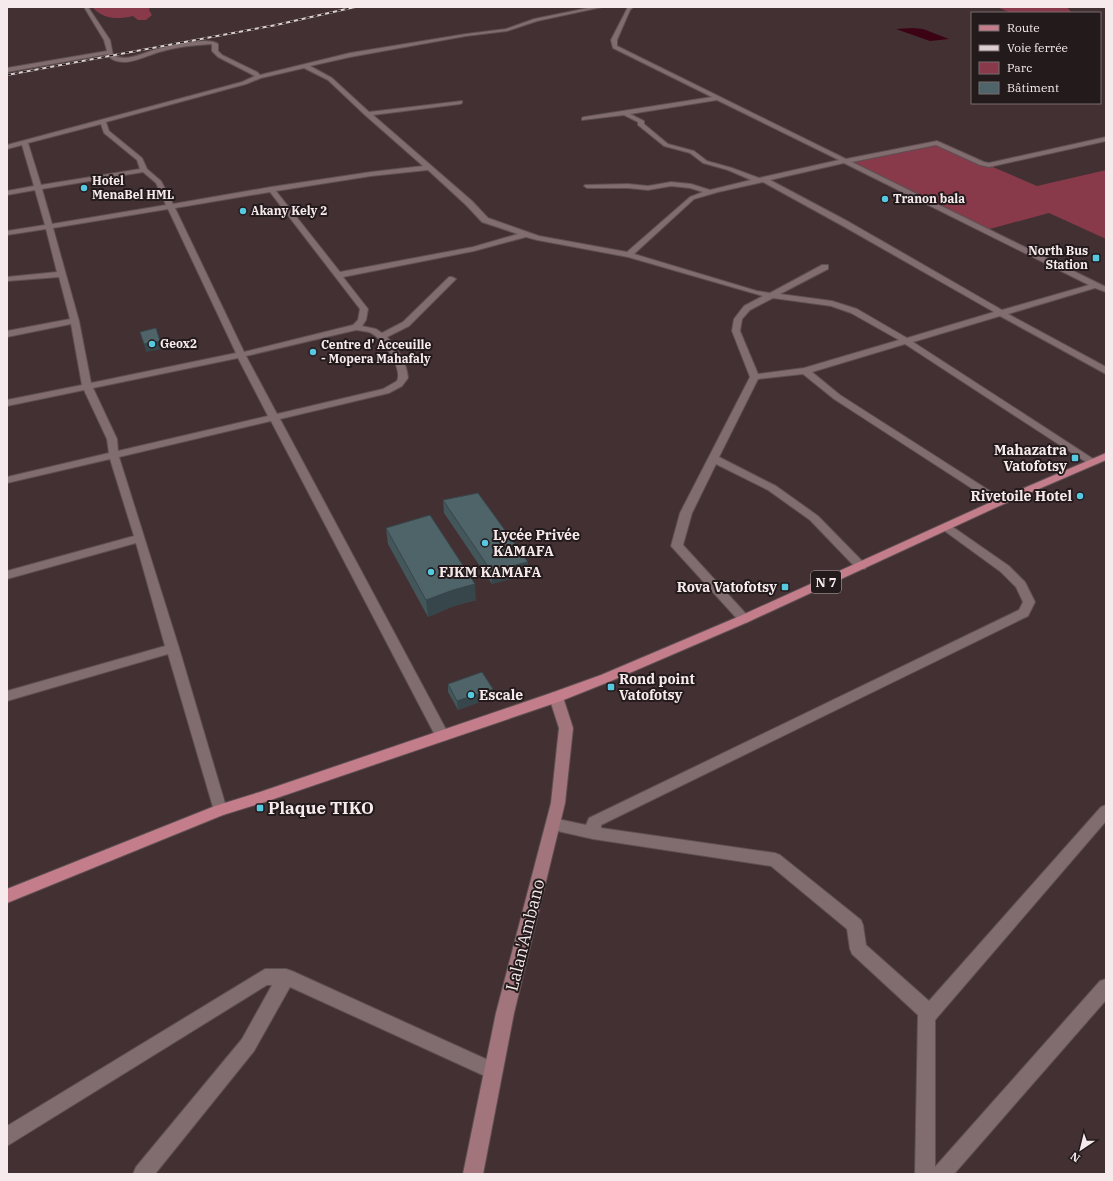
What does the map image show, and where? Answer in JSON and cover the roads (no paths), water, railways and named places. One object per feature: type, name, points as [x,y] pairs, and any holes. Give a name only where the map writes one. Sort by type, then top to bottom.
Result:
[{"type":"main road","name":"N 7","points":[[7,896],[220,810],[260,798],[556,697],[606,678],[744,619],[946,528],[1000,502],[1106,456]]},
{"type":"street","points":[[86,7],[107,40],[111,56],[116,59],[121,60],[188,44],[212,42],[215,44],[215,51],[220,56],[255,73],[259,77]]},
{"type":"street","points":[[7,147],[244,83],[259,77],[350,55],[405,45],[508,30],[536,20],[600,7]]},
{"type":"street","points":[[631,7],[628,9],[614,40],[615,46],[1106,290]]},
{"type":"street","points":[[7,70],[110,52]]},
{"type":"street","points":[[304,66],[330,79],[367,114],[469,203],[484,220],[537,238],[629,255],[756,294],[832,304],[854,311],[906,341],[1093,462]]},
{"type":"street","points":[[584,119],[718,98]]},
{"type":"street","points":[[367,114],[460,102]]},
{"type":"street","points":[[625,113],[642,122],[640,124],[666,145],[692,152],[705,162],[762,180],[846,224],[1106,371]]},
{"type":"street","points":[[103,121],[106,132],[140,159],[144,170],[160,182],[241,355],[442,735]]},
{"type":"street","points":[[629,255],[692,198],[709,192],[845,161],[937,143],[982,164],[989,164],[1106,139]]},
{"type":"street","points":[[24,142],[75,321],[87,386],[112,439],[114,456],[173,648],[220,810]]},
{"type":"street","points":[[7,233],[371,174],[430,168]]},
{"type":"street","points":[[7,193],[144,170]]},
{"type":"street","points":[[587,186],[628,186],[648,188],[671,184],[691,186],[709,192]]},
{"type":"street","points":[[271,190],[364,309],[362,320],[356,327]]},
{"type":"street","points":[[339,276],[474,249],[527,234]]},
{"type":"street","points":[[744,619],[677,546],[686,513],[755,376],[736,331],[738,319],[747,308],[769,295],[825,267]]},
{"type":"street","points":[[7,279],[62,274]]},
{"type":"street","points":[[382,336],[406,324],[452,279]]},
{"type":"street","points":[[755,376],[805,371],[1096,285]]},
{"type":"street","points":[[7,334],[75,321]]},
{"type":"street","points":[[7,402],[241,355],[356,327],[377,332],[382,336],[386,340],[403,370],[403,379],[399,384],[386,391],[7,480]]},
{"type":"street","points":[[805,371],[837,397],[1000,502]]},
{"type":"street","points":[[714,458],[772,488],[814,518],[861,566]]},
{"type":"street","points":[[593,833],[594,822],[1024,613],[1029,602],[1021,585],[1005,569],[946,528]]},
{"type":"street","points":[[7,574],[140,538]]},
{"type":"street","points":[[7,696],[173,648]]},
{"type":"street","name":"Lalan'Ambano","points":[[473,1174],[504,1013],[558,803],[566,728],[556,697]]},
{"type":"street","points":[[926,1174],[926,1017],[1106,811]]},
{"type":"street","points":[[553,824],[593,833],[775,860],[855,925],[858,949],[929,1013]]},
{"type":"street","points":[[7,1137],[265,977],[286,977],[494,1071]]},
{"type":"street","points":[[143,1174],[248,1045],[286,977]]},
{"type":"street","points":[[941,1174],[1106,987]]},
{"type":"railway","points":[[7,75],[276,25],[355,7]]},
{"type":"place","name":"Hotel MenaBel HML","points":[[84,188]]},
{"type":"place","name":"Tranon bala","points":[[885,199]]},
{"type":"place","name":"Akany Kely 2","points":[[243,211]]},
{"type":"place","name":"North Bus Station","points":[[1096,258]]},
{"type":"place","name":"Geox2","points":[[152,344]]},
{"type":"place","name":"Centre d' Acceuille - Mopera Mahafaly","points":[[313,352]]},
{"type":"place","name":"Mahazatra Vatofotsy","points":[[1075,458]]},
{"type":"place","name":"Rivetoile Hotel","points":[[1080,496]]},
{"type":"place","name":"Lycée Privée KAMAFA","points":[[485,543]]},
{"type":"place","name":"FJKM KAMAFA","points":[[431,572]]},
{"type":"place","name":"Rova Vatofotsy","points":[[785,587]]},
{"type":"place","name":"Rond point Vatofotsy","points":[[611,687]]},
{"type":"place","name":"Escale","points":[[471,695]]},
{"type":"place","name":"Plaque TIKO","points":[[260,808]]}]
